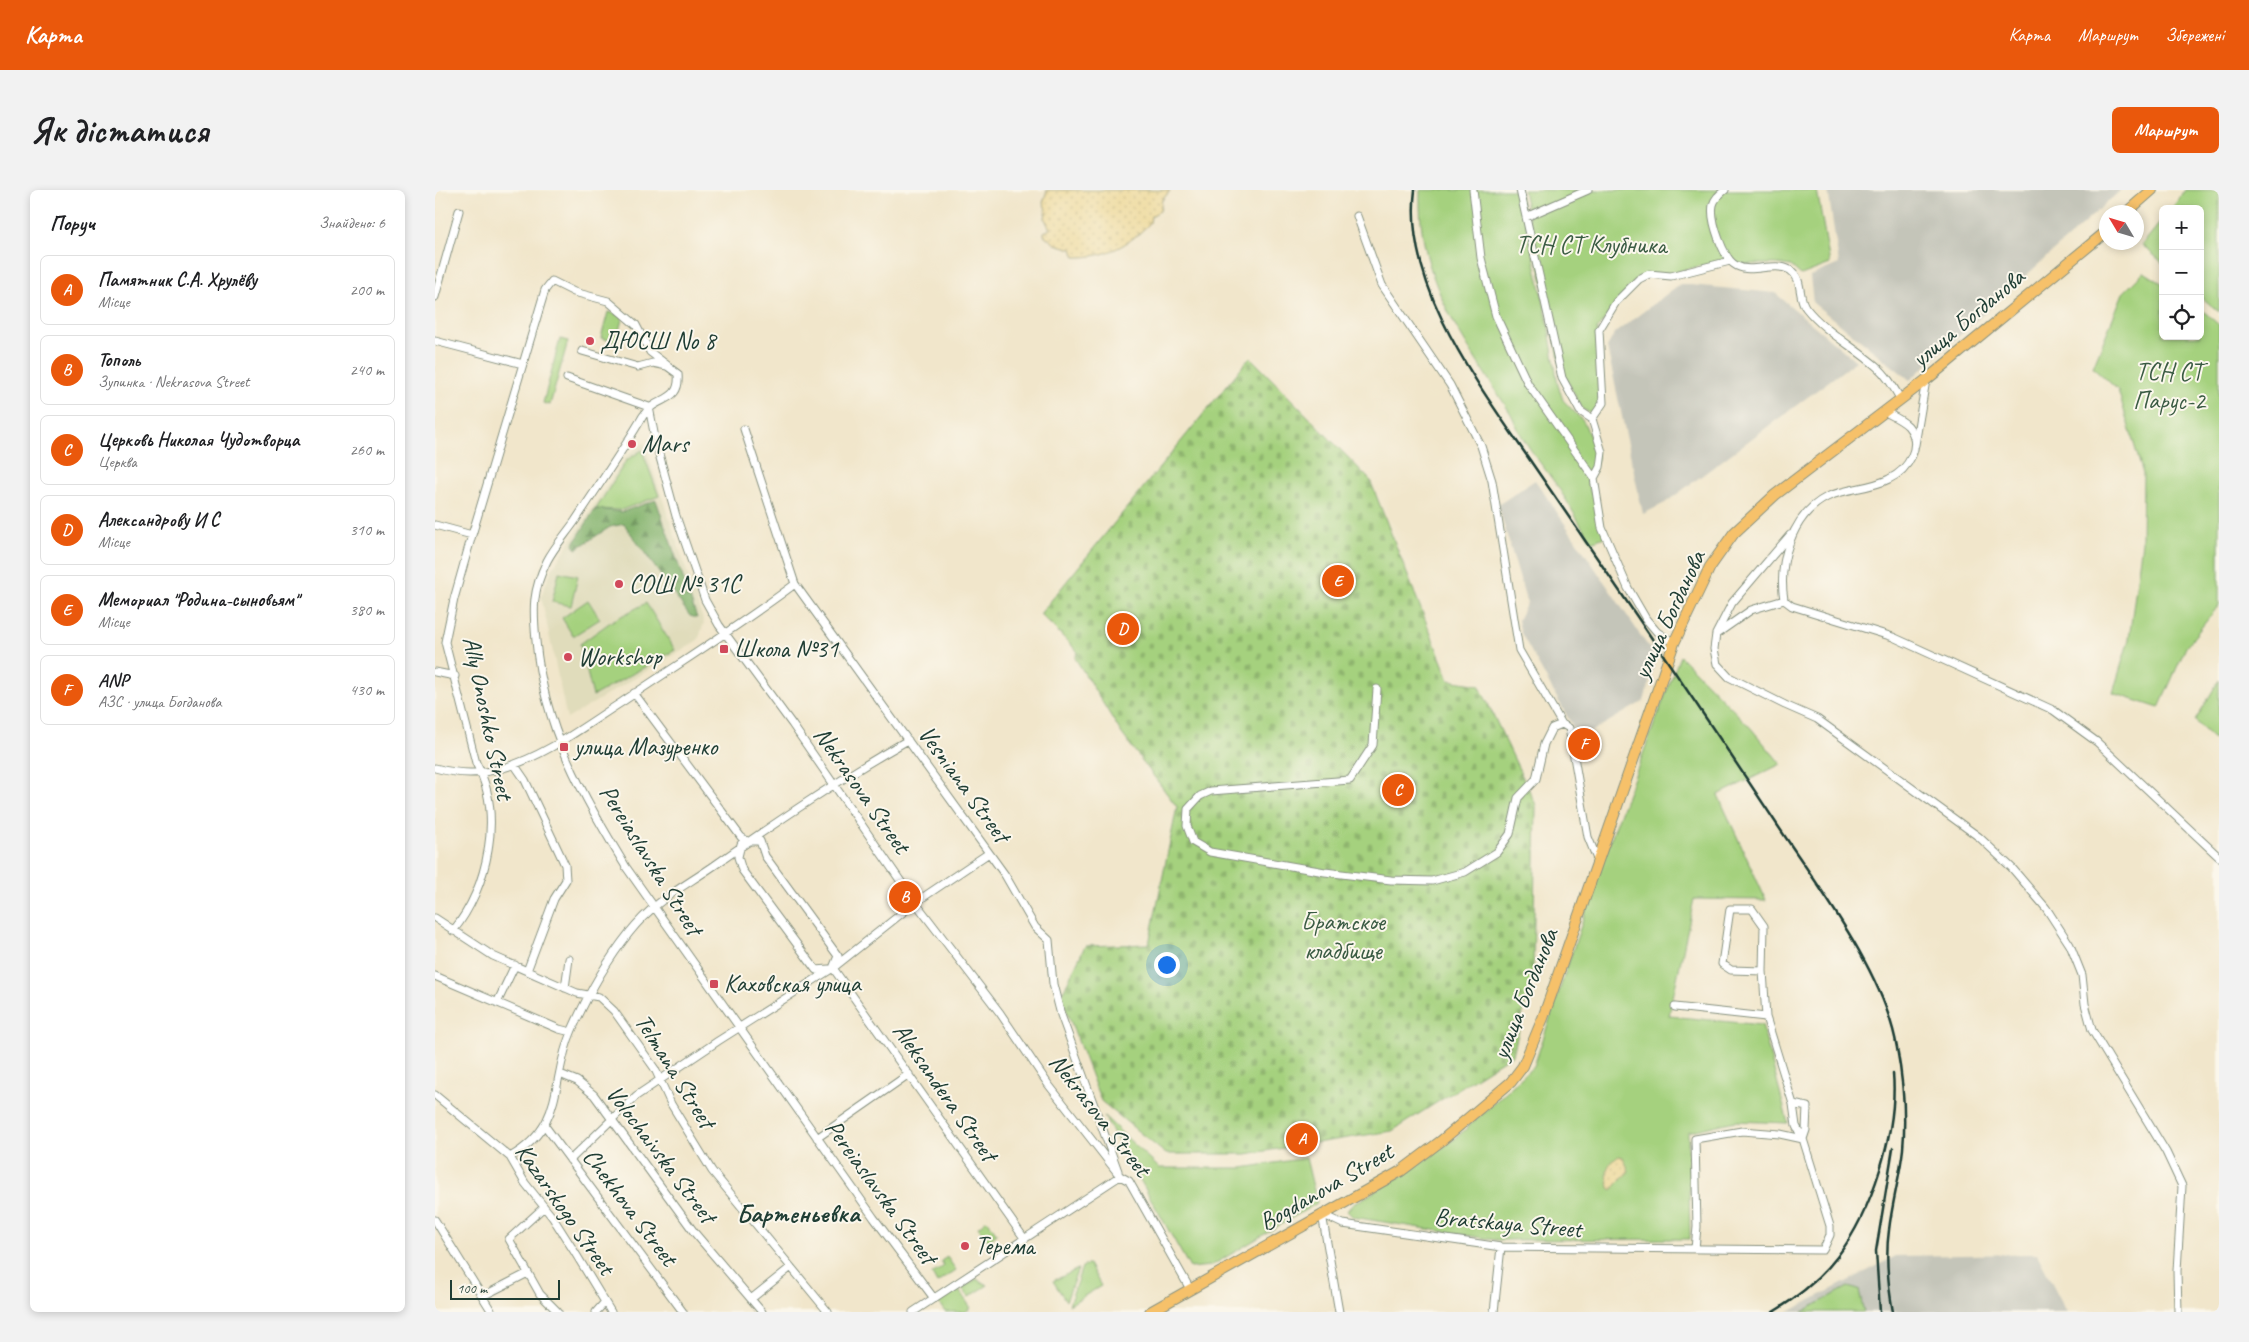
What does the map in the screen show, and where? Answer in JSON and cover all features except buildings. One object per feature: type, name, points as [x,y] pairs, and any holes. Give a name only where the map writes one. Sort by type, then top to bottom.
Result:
[{"type":"main road","points":[[2135,205],[2152,190]]},
{"type":"main road","name":"улица Богданова","points":[[1322,1214],[1401,1171],[1441,1141],[1511,1082],[1523,1066],[1543,1018],[1597,858],[1674,643],[1711,567],[1734,533],[1775,495],[1927,380],[2099,238]]},
{"type":"main road","name":"Bogdanova Street","points":[[1155,1311],[1322,1214]]},
{"type":"street","points":[[1473,190],[1481,258],[1496,316],[1528,384],[1594,478],[1603,528],[1628,588],[1646,619],[1657,632],[1674,643]]},
{"type":"street","points":[[1521,190],[1562,378],[1580,411],[1592,419],[1602,452],[1600,467],[1594,478]]},
{"type":"street","points":[[1527,217],[1589,190]]},
{"type":"street","points":[[1725,190],[1716,197],[1713,213],[1723,252],[1730,261],[1737,267],[1777,267],[1790,270],[1799,280],[1804,307],[1845,343],[1878,367],[1901,400]]},
{"type":"street","points":[[435,297],[459,211]]},
{"type":"street","points":[[1357,216],[1382,285],[1450,385],[1481,446],[1492,481],[1519,650],[1563,724],[1569,728],[1588,837],[1597,858]]},
{"type":"street","points":[[1592,419],[1603,403],[1599,330],[1615,302],[1639,279],[1649,274],[1671,276],[1730,261]]},
{"type":"street","name":"Ally Onoshko Street","points":[[453,931],[463,918],[481,880],[489,841],[488,806],[481,772],[476,763],[445,642],[454,599],[472,535],[545,290],[552,281],[574,292],[608,301],[636,325],[650,352],[667,366]]},
{"type":"street","points":[[435,341],[523,364]]},
{"type":"street","points":[[567,378],[649,407],[674,394],[679,386],[678,374],[667,366],[653,363],[638,367],[582,351]]},
{"type":"street","points":[[1927,380],[1915,445],[1912,456],[1905,467],[1889,479],[1826,498],[1807,513],[1732,603],[1716,634],[1714,649],[1717,664],[1729,676],[1785,705],[1817,718],[1979,838],[2012,868],[2046,908],[2070,945],[2082,975],[2085,1004],[2093,1030],[2166,1152],[2182,1186],[2177,1271],[2178,1312]]},
{"type":"street","name":"Nekrasova Street","points":[[649,407],[665,478],[689,558],[705,600],[725,634],[792,724],[916,902],[1000,1013],[1049,1084],[1120,1176],[1129,1181],[1190,1289]]},
{"type":"street","name":"Pereiaslavska Street","points":[[649,407],[629,441],[547,560],[533,595],[539,674],[546,704],[560,742],[594,813],[626,867],[817,1138],[933,1297]]},
{"type":"street","points":[[1885,412],[1909,427],[1915,445]]},
{"type":"street","name":"Vesniana Street","points":[[744,429],[795,584],[1005,875],[1035,927],[1049,940],[1053,984],[1061,1015],[1113,1150],[1120,1176]]},
{"type":"street","points":[[435,526],[472,535]]},
{"type":"street","points":[[1790,535],[1781,585],[1784,600],[1792,606],[1893,637],[1925,650],[2053,710],[2097,742],[2219,857]]},
{"type":"street","points":[[435,768],[454,773],[481,772],[514,764],[560,742],[725,634],[795,584]]},
{"type":"street","points":[[1716,634],[1751,610],[1784,600]]},
{"type":"street","points":[[435,672],[455,676]]},
{"type":"street","points":[[1377,689],[1373,746],[1350,780],[1211,791],[1200,796],[1188,809],[1187,826],[1193,842],[1210,852],[1325,872],[1391,880],[1432,882],[1465,872],[1497,852],[1510,834],[1518,798],[1536,779],[1544,744],[1552,728],[1563,724]]},
{"type":"street","points":[[634,694],[743,841]]},
{"type":"street","points":[[510,1158],[527,1148],[545,1126],[554,1104],[571,1032],[608,962],[653,905],[743,841],[908,740]]},
{"type":"street","points":[[514,764],[525,780],[565,865],[566,880],[554,899],[527,971]]},
{"type":"street","points":[[743,841],[760,841],[765,856],[838,956],[833,968]]},
{"type":"street","points":[[743,841],[737,857],[743,870],[816,970],[833,968]]},
{"type":"street","points":[[570,1160],[636,1096],[833,968],[916,902],[989,853]]},
{"type":"street","points":[[1763,971],[1731,970],[1722,964],[1731,908],[1753,909],[1764,926],[1763,971],[1766,1017],[1793,1104],[1796,1126],[1803,1139]]},
{"type":"street","name":"Telmana Street","points":[[435,918],[493,956],[577,993],[599,997],[614,1011],[661,1080],[671,1104],[712,1171],[828,1312]]},
{"type":"street","points":[[565,988],[569,959]]},
{"type":"street","points":[[497,1003],[515,965]]},
{"type":"street","name":"Aleksandera Street","points":[[833,968],[1024,1238]]},
{"type":"street","points":[[435,976],[559,1029],[571,1032]]},
{"type":"street","points":[[1675,1007],[1766,1017]]},
{"type":"street","name":"Volochaivska Street","points":[[560,1074],[577,1081],[594,1096],[694,1232],[763,1312]]},
{"type":"street","points":[[817,1138],[909,1074]]},
{"type":"street","name":"Kazarskogo Street","points":[[435,1095],[510,1158],[525,1183],[574,1250],[611,1312]]},
{"type":"street","points":[[1793,1104],[1807,1107],[1806,1130],[1803,1139]]},
{"type":"street","name":"Chekhova Street","points":[[545,1126],[683,1312]]},
{"type":"street","points":[[1695,1249],[1697,1227],[1695,1139],[1720,1133],[1742,1131],[1780,1134],[1803,1139]]},
{"type":"street","name":"Bratskaya Street","points":[[1322,1214],[1343,1224],[1501,1247],[1823,1250],[1830,1235],[1830,1226],[1803,1139]]},
{"type":"street","points":[[913,1312],[933,1297],[1120,1176]]},
{"type":"street","points":[[543,1208],[509,1239],[540,1294],[558,1312]]},
{"type":"street","points":[[1322,1214],[1339,1312]]},
{"type":"street","points":[[435,1220],[492,1312]]},
{"type":"street","points":[[1494,1312],[1501,1247]]},
{"type":"street","points":[[751,1299],[791,1267]]},
{"type":"street","points":[[485,1298],[528,1273]]},
{"type":"street","points":[[596,1312],[604,1303]]},
{"type":"shaded area","points":[[1828,190],[2121,190],[2104,205],[2099,205],[2099,210],[1910,380],[1813,303],[1810,276],[1839,264]]},
{"type":"shaded area","points":[[1680,284],[1775,293],[1856,361],[1665,503],[1643,514],[1607,347],[1615,333]]},
{"type":"shaded area","name":"СОШ № 31С","points":[[644,443],[704,623],[698,640],[567,719],[541,596],[551,571],[626,456]]},
{"type":"shaded area","points":[[1535,480],[1656,658],[1644,701],[1589,733],[1587,730],[1578,736],[1521,633],[1518,620],[1527,603],[1498,505]]},
{"type":"shaded area","points":[[2037,1254],[2067,1312],[1788,1312],[1896,1256]]},
{"type":"green space","points":[[1420,190],[1519,190],[1547,317],[1558,385],[1563,400],[1584,422],[1598,457],[1594,471],[1587,481],[1590,491],[1597,500],[1604,537],[1592,542],[1587,535],[1558,487],[1527,444],[1511,414],[1461,335],[1447,309],[1435,282],[1426,253],[1421,223]]},
{"type":"green space","name":"ТСН СТ Клубника","points":[[1523,190],[1817,190],[1830,264],[1801,275],[1791,266],[1740,264],[1724,260],[1672,273],[1638,277],[1597,329],[1601,401],[1592,414],[1582,409],[1561,368]]},
{"type":"green space","points":[[2186,190],[2219,190],[2219,312],[2204,299],[2204,205],[2174,205]]},
{"type":"green space","points":[[2159,224],[2159,260],[2144,247],[2144,243]]},
{"type":"green space","name":"ТСН СТ Парус-2","points":[[2144,272],[2159,281],[2159,340],[2204,340],[2204,312],[2219,325],[2219,605],[2186,647],[2159,708],[2113,693],[2129,639],[2142,542],[2143,474],[2118,390],[2093,367],[2123,293]]},
{"type":"green space","points":[[608,312],[623,316],[616,342],[601,338]]},
{"type":"green space","points":[[560,339],[568,341],[550,405],[543,403]]},
{"type":"green space","name":"Братское кладбище","points":[[1250,357],[1370,480],[1449,680],[1479,685],[1536,805],[1533,972],[1513,1054],[1392,1131],[1246,1154],[1166,1154],[1101,1101],[1061,996],[1085,946],[1149,944],[1177,807],[1122,734],[1075,658],[1078,652],[1040,614]]},
{"type":"green space","points":[[642,450],[659,496],[621,510],[596,509],[626,461]]},
{"type":"green space","points":[[656,500],[697,618],[690,616],[624,524],[610,527],[576,549],[573,545],[595,509],[622,512]]},
{"type":"green space","points":[[559,572],[578,576],[571,606],[552,602]]},
{"type":"green space","points":[[588,600],[600,619],[573,636],[562,618]]},
{"type":"green space","points":[[646,603],[675,650],[593,696],[580,644],[612,621]]},
{"type":"green space","points":[[1680,656],[1750,727],[1781,764],[1718,795],[1766,900],[1694,899],[1669,1016],[1762,1025],[1788,1123],[1735,1121],[1688,1132],[1690,1239],[1495,1240],[1353,1217],[1347,1211],[1352,1205],[1413,1169],[1456,1138],[1534,1066],[1604,857]]},
{"type":"green space","points":[[2219,680],[2219,744],[2195,721]]},
{"type":"green space","points":[[1104,1116],[1159,1168],[1242,1168],[1306,1158],[1317,1203],[1211,1266],[1190,1268]]},
{"type":"green space","points":[[987,1220],[997,1234],[988,1241],[978,1227]]},
{"type":"green space","points":[[947,1257],[956,1270],[937,1283],[932,1274],[944,1266],[941,1261]]},
{"type":"green space","points":[[1089,1264],[1101,1286],[1069,1305],[1082,1267]]},
{"type":"green space","points":[[1078,1269],[1066,1301],[1053,1281]]},
{"type":"green space","points":[[976,1279],[988,1285],[969,1297],[962,1288]]},
{"type":"green space","points":[[1848,1287],[1859,1290],[1864,1312],[1802,1312]]},
{"type":"green space","points":[[958,1289],[971,1308],[965,1312],[945,1312],[938,1302]]},
{"type":"sand","points":[[1047,190],[1170,191],[1162,200],[1160,211],[1151,216],[1150,223],[1134,238],[1107,252],[1086,257],[1075,257],[1072,249],[1055,244],[1044,235],[1044,232],[1050,229],[1045,219],[1046,209],[1043,203]]},
{"type":"sand","points":[[1619,1156],[1623,1157],[1629,1171],[1612,1190],[1609,1188],[1607,1170],[1610,1163]]},
{"type":"railway","points":[[1415,190],[1414,225],[1420,260],[1431,295],[1465,362],[1505,425],[1684,685],[1831,904],[1865,962],[1879,991],[1890,1020],[1897,1048],[1904,1111],[1903,1149],[1890,1220],[1887,1251],[1888,1282],[1893,1312]]},
{"type":"railway","points":[[1773,1312],[1807,1288],[1823,1273],[1850,1238],[1861,1217],[1871,1194],[1887,1145],[1891,1120],[1893,1073]]},
{"type":"railway","points":[[1880,1312],[1876,1251],[1893,1148]]},
{"type":"place","name":"ДЮСШ No 8","points":[[590,341]]},
{"type":"place","name":"Mars","points":[[632,444]]},
{"type":"place","name":"Мемориал \"Родина-сыновьям\"","points":[[1338,581]]},
{"type":"place","name":"СОШ № 31С","points":[[619,584]]},
{"type":"place","name":"Александрову И С","points":[[1123,629]]},
{"type":"place","name":"Школа №31","points":[[724,649]]},
{"type":"place","name":"Workshop","points":[[568,657]]},
{"type":"place","name":"ANP","points":[[1584,744]]},
{"type":"place","name":"улица Мазуренко","points":[[564,747]]},
{"type":"place","name":"Церковь Николая Чудотворца","points":[[1398,790]]},
{"type":"place","name":"Тополь","points":[[905,897]]},
{"type":"place","name":"Каховская улица","points":[[714,984]]},
{"type":"place","name":"Памятник С.А. Хрулёву","points":[[1302,1139]]},
{"type":"place","name":"Терема","points":[[965,1246]]},
{"type":"district","name":"Бартеньевка","points":[[798,1213]]}]
